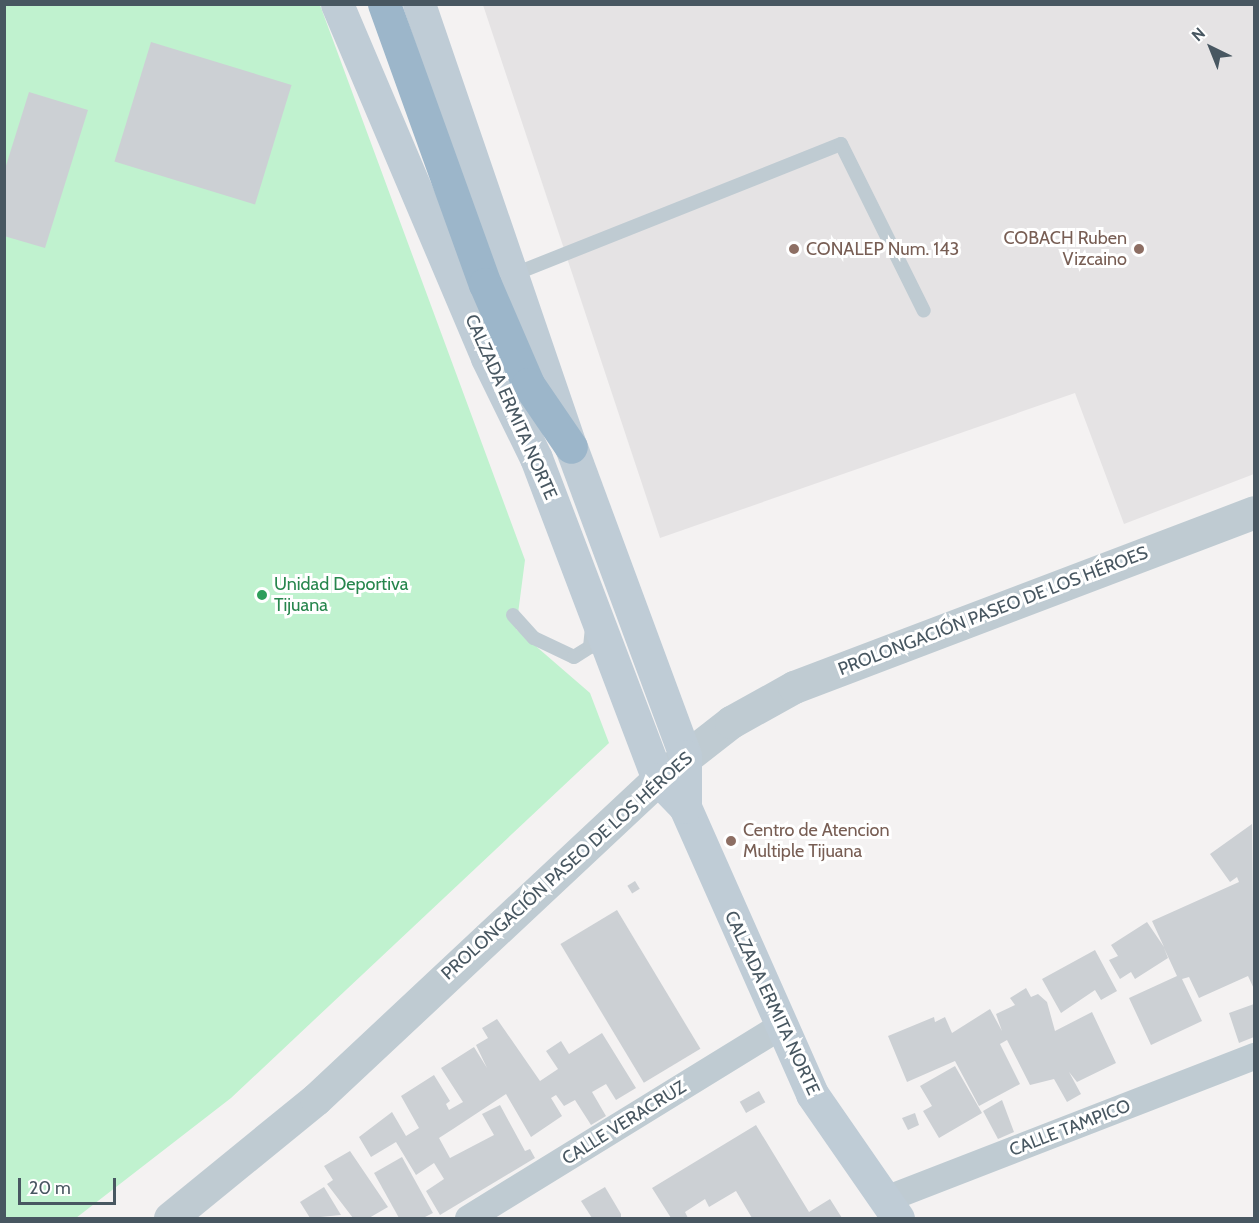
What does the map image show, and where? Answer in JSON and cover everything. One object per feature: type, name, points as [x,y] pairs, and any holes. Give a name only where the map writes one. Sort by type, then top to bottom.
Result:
[{"type":"highway","points":[[384,4],[498,280],[528,384],[571,447]]},
{"type":"main road","name":"CALZADA ERMITA NORTE","points":[[337,4],[595,605],[658,779],[685,807],[779,1027],[842,1142],[891,1209]]},
{"type":"main road","points":[[419,4],[498,280]]},
{"type":"main road","name":"CALZADA ERMITA NORTE","points":[[571,447],[685,756],[685,807]]},
{"type":"street","name":"PROLONGACIÓN PASEO DE LOS HÉROES","points":[[170,1218],[316,1099],[685,756],[794,687],[1254,512]]},
{"type":"street","name":"CALLE VERACRUZ","points":[[468,1218],[779,1027]]},
{"type":"street","name":"CALLE TAMPICO","points":[[891,1209],[1254,1056]]},
{"type":"lane","points":[[498,280],[841,144],[924,311]]},
{"type":"lane","points":[[513,615],[534,638],[574,657],[590,647],[595,605]]},
{"type":"shaded area","name":"CONALEP Num. 143","points":[[483,5],[1254,5],[1254,474],[1124,524],[1075,393],[660,538]]},
{"type":"green space","name":"Unidad Deportiva Tijuana","points":[[5,5],[320,5],[525,560],[516,629],[590,693],[609,743],[231,1098],[76,1218],[5,1218]]},
{"type":"building","points":[[151,42],[292,85],[255,205],[114,162]]},
{"type":"building","points":[[29,92],[88,110],[45,248],[4,236],[4,172]]},
{"type":"building","points":[[1252,824],[1254,989],[1248,976],[1199,998],[1189,977],[1182,979],[1202,1021],[1151,1045],[1129,998],[1177,976],[1164,948],[1168,958],[1135,979],[1131,972],[1120,979],[1109,960],[1118,956],[1111,945],[1147,922],[1164,947],[1152,921],[1239,882],[1237,877],[1230,882],[1210,854]]},
{"type":"building","points":[[635,881],[640,889],[632,893],[627,886]]},
{"type":"building","points":[[617,910],[700,1049],[644,1083],[560,944]]},
{"type":"building","points":[[1095,950],[1117,991],[1101,1000],[1095,990],[1061,1013],[1042,979]]},
{"type":"building","points":[[1026,988],[1031,997],[1038,994],[1047,1002],[1055,1031],[1092,1012],[1116,1063],[1077,1082],[1069,1072],[1081,1094],[1067,1102],[1054,1079],[1030,1085],[1007,1040],[1000,1044],[1020,1084],[979,1106],[955,1061],[907,1082],[888,1036],[934,1017],[935,1022],[945,1017],[952,1033],[990,1009],[1002,1031],[996,1014],[1015,1005],[1010,998]]},
{"type":"building","points":[[1254,1004],[1254,1037],[1239,1043],[1229,1013]]},
{"type":"building","points":[[497,1019],[540,1081],[558,1069],[546,1051],[561,1041],[569,1054],[602,1033],[636,1088],[616,1100],[606,1084],[592,1092],[606,1116],[591,1125],[575,1100],[564,1106],[556,1095],[551,1098],[562,1116],[531,1137],[506,1094],[439,1138],[450,1158],[494,1135],[482,1114],[500,1105],[525,1151],[530,1149],[535,1158],[440,1215],[426,1191],[444,1179],[434,1163],[416,1175],[396,1142],[371,1157],[359,1137],[392,1112],[406,1136],[419,1128],[401,1096],[434,1075],[450,1101],[446,1104],[449,1110],[463,1102],[441,1068],[474,1047],[487,1068],[476,1045],[488,1038],[482,1028]]},
{"type":"building","points":[[955,1066],[982,1113],[939,1138],[923,1111],[932,1106],[920,1086]]},
{"type":"building","points":[[759,1091],[765,1102],[746,1113],[740,1102]]},
{"type":"building","points":[[1002,1100],[1014,1132],[998,1139],[983,1111]]},
{"type":"building","points":[[915,1113],[919,1125],[908,1130],[902,1118]]},
{"type":"building","points":[[756,1125],[809,1212],[830,1199],[842,1218],[752,1218],[736,1191],[709,1207],[705,1199],[685,1212],[688,1218],[671,1218],[652,1188]]},
{"type":"building","points":[[350,1151],[388,1207],[369,1218],[353,1218],[327,1184],[333,1180],[324,1166]]},
{"type":"building","points":[[402,1157],[433,1213],[423,1218],[399,1218],[374,1173]]},
{"type":"building","points":[[324,1187],[341,1215],[310,1218],[300,1202]]},
{"type":"building","points":[[605,1187],[621,1214],[621,1218],[592,1218],[581,1201]]},
{"type":"place","name":"CONALEP Num. 143","points":[[794,249]]},
{"type":"place","name":"COBACH Ruben Vizcaino","points":[[1139,249]]},
{"type":"place","name":"Unidad Deportiva Tijuana","points":[[262,595]]},
{"type":"place","name":"Centro de Atencion Multiple Tijuana","points":[[731,841]]}]
